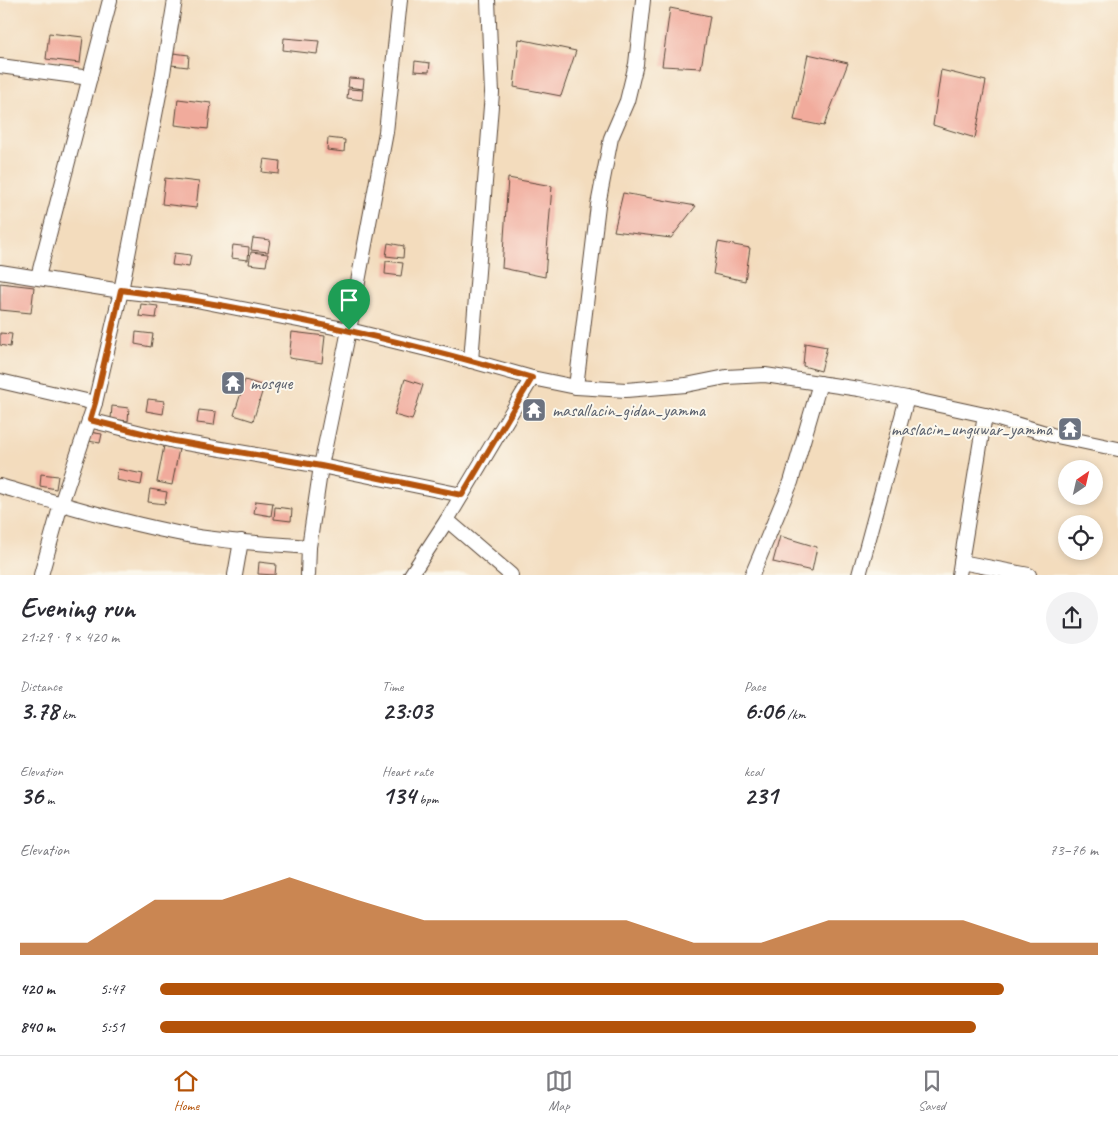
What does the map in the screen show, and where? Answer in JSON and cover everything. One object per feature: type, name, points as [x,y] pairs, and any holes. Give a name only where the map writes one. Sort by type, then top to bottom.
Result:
[{"type":"street","points":[[38,277],[110,0]]},
{"type":"street","points":[[41,575],[61,504],[95,403],[121,290],[160,89],[174,0]]},
{"type":"street","points":[[308,575],[309,547],[321,466],[349,330],[386,132],[400,0]]},
{"type":"street","points":[[471,361],[492,93],[488,0]]},
{"type":"street","points":[[576,387],[598,205],[611,138],[627,100],[636,64],[644,0]]},
{"type":"street","points":[[0,66],[90,78]]},
{"type":"street","points":[[0,272],[191,299],[349,330],[532,378],[576,387],[626,390],[686,385],[726,377],[765,375],[907,398],[985,415],[1052,435],[1118,449]]},
{"type":"street","points":[[411,575],[448,520],[532,378]]},
{"type":"street","points":[[0,381],[95,403]]},
{"type":"street","points":[[752,575],[791,482],[820,383]]},
{"type":"street","points":[[859,575],[907,398]]},
{"type":"street","points":[[985,415],[960,568],[1029,575]]},
{"type":"street","points":[[90,420],[174,441],[321,466],[462,495]]},
{"type":"street","points":[[0,486],[61,504],[178,533],[309,547]]},
{"type":"street","points":[[448,520],[511,575]]},
{"type":"street","points":[[235,575],[241,541]]},
{"type":"building","points":[[670,8],[710,16],[701,68],[662,66]]},
{"type":"building","points":[[49,33],[83,37],[80,63],[46,59]]},
{"type":"building","points":[[284,38],[319,41],[317,54],[283,50]]},
{"type":"building","points":[[519,39],[576,51],[561,96],[514,87]]},
{"type":"building","points":[[173,53],[189,55],[188,67],[171,65]]},
{"type":"building","points":[[808,54],[848,63],[824,126],[794,120]]},
{"type":"building","points":[[415,61],[430,63],[429,72],[414,71]]},
{"type":"building","points":[[941,70],[986,81],[975,138],[933,125]]},
{"type":"building","points":[[349,78],[364,79],[363,89],[348,87]]},
{"type":"building","points":[[348,89],[363,90],[362,100],[347,98]]},
{"type":"building","points":[[178,99],[211,103],[208,129],[175,125]]},
{"type":"building","points":[[328,138],[345,140],[344,152],[327,150]]},
{"type":"building","points":[[264,159],[280,161],[279,174],[262,172]]},
{"type":"building","points":[[165,178],[199,182],[196,208],[162,204]]},
{"type":"building","points":[[508,178],[552,186],[545,277],[502,268]]},
{"type":"building","points":[[623,193],[696,206],[671,238],[614,231]]},
{"type":"building","points":[[253,238],[270,240],[268,252],[251,250]]},
{"type":"building","points":[[718,242],[750,248],[745,281],[713,274]]},
{"type":"building","points":[[388,243],[404,246],[403,258],[386,256]]},
{"type":"building","points":[[233,245],[249,247],[248,260],[231,258]]},
{"type":"building","points":[[251,252],[268,254],[266,266],[249,264]]},
{"type":"building","points":[[174,253],[191,255],[189,267],[172,265]]},
{"type":"building","points":[[386,261],[403,263],[401,276],[385,274]]},
{"type":"building","points":[[0,283],[34,287],[31,313],[0,310]]},
{"type":"building","points":[[141,304],[158,306],[156,318],[139,316]]},
{"type":"building","points":[[136,332],[153,334],[151,347],[135,344]]},
{"type":"building","points":[[292,332],[325,336],[322,363],[289,358]]},
{"type":"building","points":[[0,333],[12,334],[10,347],[0,345]]},
{"type":"building","points":[[805,343],[827,347],[821,371],[803,366]]},
{"type":"building","points":[[405,379],[423,385],[412,420],[394,415]]},
{"type":"building","points":[[245,380],[264,386],[253,421],[234,415]]},
{"type":"building","points":[[148,399],[165,401],[163,414],[146,411]]},
{"type":"building","points":[[112,406],[129,408],[128,421],[111,419]]},
{"type":"building","points":[[199,410],[216,412],[214,425],[197,423]]},
{"type":"building","points":[[89,432],[102,434],[100,443],[88,441]]},
{"type":"building","points":[[164,446],[179,449],[172,485],[157,482]]},
{"type":"building","points":[[118,469],[143,474],[141,485],[116,480]]},
{"type":"building","points":[[41,474],[58,476],[56,489],[40,486]]},
{"type":"building","points":[[150,489],[167,492],[165,504],[148,502]]},
{"type":"building","points":[[256,501],[273,503],[271,516],[254,513]]},
{"type":"building","points":[[275,507],[292,509],[291,521],[274,519]]},
{"type":"building","points":[[780,536],[817,547],[812,571],[773,562]]},
{"type":"building","points":[[259,562],[276,564],[275,575],[258,574]]},
{"type":"place","name":"mosque","points":[[233,383]]},
{"type":"place","name":"masallacin_gidan_yamma","points":[[534,410]]},
{"type":"place","name":"maslacin_unguwar_yamma","points":[[1070,429]]},
{"type":"route","points":[[121,290],[191,299],[349,330],[447,354],[532,378],[462,495],[321,466],[174,441],[90,420],[121,290]]}]
